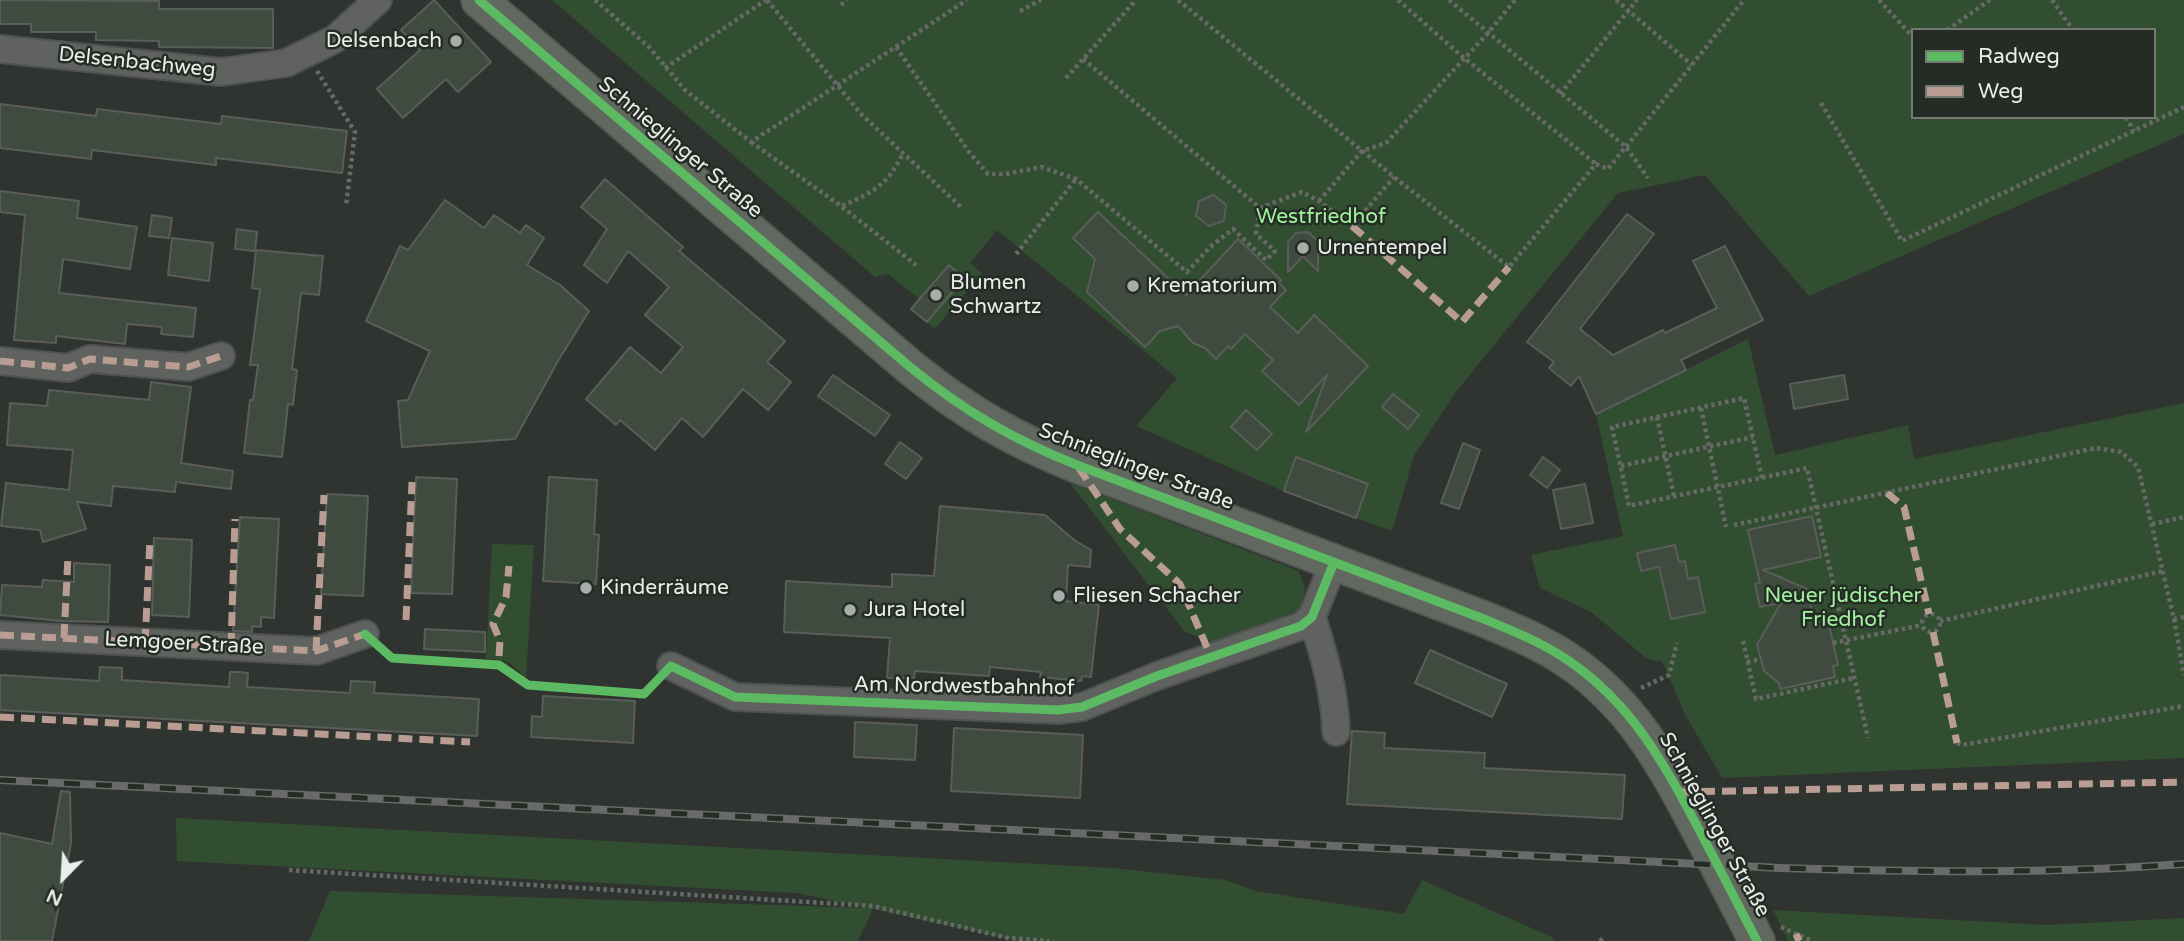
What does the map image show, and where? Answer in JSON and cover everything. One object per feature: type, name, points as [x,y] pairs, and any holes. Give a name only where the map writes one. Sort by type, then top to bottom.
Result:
[{"type":"main road","name":"Schnieglinger Straße","points":[[480,0],[916,372],[990,425],[1065,460],[1527,637],[1569,661],[1615,699],[1646,736],[1664,764],[1757,941]]},
{"type":"street","name":"Delsenbachweg","points":[[0,49],[222,72],[286,63],[306,54],[335,39],[378,0]]},
{"type":"street","points":[[0,361],[68,368],[90,359],[188,367],[221,356]]},
{"type":"street","points":[[1334,562],[1312,617],[1325,657],[1336,708],[1336,732]]},
{"type":"street","name":"Am Nordwestbahnhof","points":[[671,666],[735,697],[1058,710],[1082,707],[1106,699],[1157,676],[1301,626],[1312,617]]},
{"type":"street","name":"Lemgoer Straße","points":[[0,635],[316,651],[365,634]]},
{"type":"path","points":[[595,0],[649,47],[685,90],[916,265]]},
{"type":"path","points":[[665,68],[767,0],[861,114],[962,208]]},
{"type":"path","points":[[841,5],[847,0]]},
{"type":"path","points":[[751,142],[967,0]]},
{"type":"path","points":[[1020,11],[1041,0]]},
{"type":"path","points":[[1066,78],[1136,0]]},
{"type":"path","points":[[1178,0],[1394,177],[1509,267],[1596,164]]},
{"type":"path","points":[[1398,0],[1464,58],[1596,164],[1608,169],[1744,0]]},
{"type":"path","points":[[1449,0],[1626,147],[1648,178]]},
{"type":"path","points":[[1320,201],[1362,150],[1386,143],[1515,0]]},
{"type":"path","points":[[1616,0],[1692,65]]},
{"type":"path","points":[[1560,94],[1637,0]]},
{"type":"path","points":[[1879,0],[1911,35]]},
{"type":"path","points":[[1950,28],[1990,0]]},
{"type":"path","points":[[2052,0],[2072,28]]},
{"type":"path","points":[[896,47],[969,152],[988,174],[1006,174],[1041,167],[1076,179],[1187,272],[1210,247],[1233,229],[1266,260],[1275,251],[1256,234],[1260,208]]},
{"type":"path","points":[[306,54],[355,132],[346,206]]},
{"type":"path","points":[[1083,59],[1260,208]]},
{"type":"path","points":[[1821,103],[1902,241],[2184,107]]},
{"type":"path","points":[[2127,119],[2134,131]]},
{"type":"path","points":[[841,206],[876,190],[889,179],[903,153]]},
{"type":"path","points":[[1260,208],[1302,192],[1320,201],[1352,226],[1394,177]]},
{"type":"path","points":[[1016,254],[1076,179]]},
{"type":"path","points":[[1762,478],[1744,398],[1612,427],[1629,506],[1674,496],[1762,478],[1807,468],[1868,738]]},
{"type":"path","points":[[1701,408],[1726,527]]},
{"type":"path","points":[[1657,417],[1674,496]]},
{"type":"path","points":[[1621,466],[1753,437]]},
{"type":"path","points":[[1734,525],[2096,448],[2121,452],[2138,467],[2174,619],[2184,675]]},
{"type":"path","points":[[2152,524],[2184,517]]},
{"type":"path","points":[[1940,621],[2163,572]]},
{"type":"path","points":[[1929,614],[1936,615],[1940,621],[1939,628],[1934,632],[1925,630],[1922,625],[1923,619],[1929,614]]},
{"type":"path","points":[[2174,619],[2184,617]]},
{"type":"path","points":[[1833,643],[1922,625]]},
{"type":"path","points":[[1743,641],[1756,699],[1854,678]]},
{"type":"path","points":[[1615,699],[1669,675],[1677,643]]},
{"type":"path","points":[[1748,662],[1761,659]]},
{"type":"path","points":[[1958,743],[1962,745],[2184,706]]},
{"type":"path","points":[[289,870],[873,906],[1008,939],[1049,941]]},
{"type":"path","points":[[1600,941],[1605,936]]},
{"type":"green space","name":"Westfriedhof","points":[[552,0],[2184,0],[2184,134],[1809,296],[1705,175],[1618,193],[1455,393],[1414,456],[1392,531],[1283,491],[1136,426],[1177,378],[997,230],[970,263],[982,273],[935,329],[911,309],[919,299],[888,274],[875,277]]},
{"type":"green space","name":"Neuer jüdischer Friedhof","points":[[1748,339],[1775,455],[1908,425],[1914,459],[2184,403],[2184,758],[1722,778],[1686,716],[1662,661],[1645,657],[1591,612],[1540,588],[1531,555],[1623,536],[1596,414]]},
{"type":"green space","points":[[1070,483],[1299,571],[1305,589],[1302,609],[1214,643],[1184,631]]},
{"type":"green space","points":[[492,544],[534,545],[526,678],[509,662],[486,658]]},
{"type":"green space","points":[[176,818],[1113,868],[1225,880],[1256,891],[1404,914],[1422,880],[1554,938],[1553,941],[1018,941],[873,909],[858,941],[309,941],[330,891],[868,908],[797,893],[177,861]]},
{"type":"green space","points":[[1773,910],[2047,925],[2184,918],[2184,941],[1788,941]]},
{"type":"building","points":[[0,0],[159,1],[159,9],[273,9],[273,48],[159,47],[159,41],[96,40],[96,32],[31,32],[31,24],[0,24]]},
{"type":"building","points":[[434,0],[491,62],[458,92],[446,79],[403,118],[377,89],[420,50],[401,30]]},
{"type":"building","points":[[0,104],[96,116],[97,109],[221,124],[222,116],[347,131],[342,173],[216,158],[216,165],[92,150],[91,159],[0,148]]},
{"type":"building","points":[[605,179],[683,247],[679,251],[785,341],[767,362],[791,382],[768,410],[743,389],[703,437],[682,418],[655,450],[620,420],[616,425],[586,399],[630,347],[661,373],[683,347],[645,315],[669,287],[628,251],[607,283],[584,265],[607,229],[581,207]]},
{"type":"building","points":[[0,191],[79,201],[77,218],[137,227],[130,269],[63,259],[59,293],[196,308],[193,337],[161,334],[162,327],[127,324],[125,344],[56,336],[56,343],[14,340],[25,215],[0,212]]},
{"type":"building","points":[[1214,195],[1226,205],[1224,221],[1209,226],[1196,216],[1199,201]]},
{"type":"building","points":[[445,200],[484,228],[494,215],[520,233],[526,225],[544,238],[527,265],[560,285],[589,311],[515,439],[402,447],[398,401],[408,400],[430,351],[366,321],[400,246],[408,250]]},
{"type":"building","name":"Krematorium","points":[[1098,212],[1186,295],[1238,239],[1281,280],[1279,283],[1286,290],[1270,307],[1298,333],[1314,315],[1368,366],[1306,432],[1327,375],[1299,405],[1262,371],[1273,360],[1245,334],[1231,349],[1228,346],[1216,359],[1205,348],[1193,343],[1178,326],[1160,331],[1145,347],[1087,292],[1095,259],[1073,238]]},
{"type":"building","points":[[1627,214],[1654,234],[1580,329],[1613,355],[1663,330],[1665,333],[1717,308],[1693,261],[1725,246],[1763,320],[1681,360],[1686,370],[1596,414],[1579,376],[1571,386],[1549,368],[1554,362],[1527,342]]},
{"type":"building","points":[[152,215],[172,218],[169,238],[149,236]]},
{"type":"building","points":[[237,229],[257,232],[255,251],[235,249]]},
{"type":"building","name":"Urnentempel","points":[[1308,232],[1318,241],[1318,271],[1303,256],[1288,272],[1288,242],[1296,233]]},
{"type":"building","points":[[172,238],[213,243],[209,281],[168,275]]},
{"type":"building","points":[[256,250],[323,256],[319,295],[301,293],[292,369],[297,370],[293,405],[288,404],[282,457],[244,453],[250,400],[253,400],[258,365],[250,365],[260,289],[252,288]]},
{"type":"building","points":[[949,265],[964,278],[927,322],[911,309]]},
{"type":"building","points":[[833,375],[890,415],[875,436],[818,396]]},
{"type":"building","points":[[1844,375],[1848,399],[1794,409],[1790,384]]},
{"type":"building","points":[[151,382],[191,387],[181,463],[233,471],[231,489],[176,482],[175,492],[113,486],[111,506],[77,502],[86,529],[43,542],[40,530],[1,526],[6,483],[69,490],[73,450],[7,445],[10,403],[47,406],[49,390],[149,400]]},
{"type":"building","points":[[1393,394],[1419,415],[1408,429],[1382,407]]},
{"type":"building","points":[[1246,410],[1272,434],[1257,450],[1231,427]]},
{"type":"building","points":[[900,442],[922,458],[906,479],[885,464]]},
{"type":"building","points":[[1463,443],[1480,450],[1459,509],[1441,503]]},
{"type":"building","points":[[1296,457],[1368,484],[1356,518],[1284,491]]},
{"type":"building","points":[[1543,457],[1560,470],[1547,488],[1530,475]]},
{"type":"building","points":[[416,477],[457,479],[452,594],[411,593]]},
{"type":"building","points":[[549,477],[597,480],[594,534],[599,535],[596,584],[543,581]]},
{"type":"building","points":[[1585,484],[1593,523],[1561,529],[1553,490]]},
{"type":"building","points":[[327,494],[368,496],[363,596],[321,594]]},
{"type":"building","points":[[940,506],[1045,515],[1074,540],[1091,550],[1090,567],[1068,565],[1066,601],[1099,605],[1091,677],[1082,676],[1081,681],[1040,677],[1041,672],[990,667],[989,676],[915,671],[914,678],[887,678],[890,638],[784,632],[786,581],[892,587],[892,574],[934,576]]},
{"type":"building","points":[[1812,516],[1821,557],[1763,570],[1819,594],[1809,597],[1812,613],[1814,612],[1816,623],[1828,620],[1838,665],[1833,666],[1835,677],[1780,689],[1779,683],[1764,671],[1757,645],[1781,603],[1760,607],[1755,584],[1760,583],[1748,530]]},
{"type":"building","points":[[240,517],[279,519],[274,618],[261,617],[261,627],[252,626],[252,632],[233,631]]},
{"type":"building","points":[[154,538],[192,540],[189,617],[152,615]]},
{"type":"building","points":[[1675,545],[1679,562],[1685,561],[1688,579],[1698,577],[1705,612],[1671,619],[1659,567],[1641,571],[1637,553]]},
{"type":"building","points":[[74,563],[110,565],[108,622],[60,621],[0,615],[2,585],[42,587],[43,580],[74,582]]},
{"type":"building","points":[[425,629],[485,632],[485,652],[424,649]]},
{"type":"building","points":[[1430,650],[1507,684],[1492,717],[1415,683]]},
{"type":"building","points":[[100,667],[122,668],[122,680],[229,687],[230,672],[239,672],[248,673],[247,687],[350,693],[351,681],[375,682],[374,693],[479,699],[477,736],[0,710],[0,675],[99,681]]},
{"type":"building","points":[[543,696],[635,701],[633,743],[531,737],[532,716],[542,717]]},
{"type":"building","points":[[855,722],[917,725],[915,760],[854,757]]},
{"type":"building","points":[[954,728],[1083,735],[1080,798],[951,791]]},
{"type":"building","points":[[1352,731],[1385,733],[1384,748],[1485,753],[1484,768],[1625,775],[1622,819],[1347,804]]},
{"type":"building","points":[[61,791],[70,792],[71,843],[52,941],[0,941],[0,833],[52,844]]},
{"type":"railway","points":[[0,780],[1781,868],[1982,871],[2184,864]]},
{"type":"marked path","points":[[1352,226],[1462,322],[1509,267]]},
{"type":"marked path","points":[[0,361],[68,368],[90,359],[188,367],[221,356]]},
{"type":"marked path","points":[[1079,468],[1120,529],[1180,584],[1211,657]]},
{"type":"marked path","points":[[406,620],[412,482]]},
{"type":"marked path","points":[[1887,493],[1904,507],[1929,614]]},
{"type":"marked path","points":[[316,651],[324,495]]},
{"type":"marked path","points":[[231,647],[235,519]]},
{"type":"marked path","points":[[145,643],[150,540]]},
{"type":"marked path","points":[[64,638],[68,556]]},
{"type":"marked path","points":[[499,656],[500,641],[493,624],[506,597],[509,566]]},
{"type":"marked path","points":[[1933,632],[1957,743]]},
{"type":"marked path","points":[[0,635],[316,651],[365,634],[370,638]]},
{"type":"marked path","points":[[0,717],[470,742]]},
{"type":"marked path","points":[[1680,792],[2184,782]]},
{"type":"marked path","points":[[1796,934],[1799,941]]},
{"type":"cycle path","points":[[479,0],[910,367],[989,423],[1077,465],[1484,619],[1538,643],[1569,661],[1613,698],[1647,740],[1689,812],[1757,941]]},
{"type":"cycle path","points":[[365,634],[392,658],[499,665],[528,685],[644,694],[671,666],[735,697],[1058,710],[1082,707],[1157,676],[1301,626],[1312,617],[1334,562]]},
{"type":"place","name":"Delsenbach","points":[[456,41]]},
{"type":"place","name":"Urnentempel","points":[[1303,248]]},
{"type":"place","name":"Krematorium","points":[[1133,286]]},
{"type":"place","name":"Blumen Schwartz","points":[[936,295]]},
{"type":"place","name":"Kinderräume","points":[[586,588]]},
{"type":"place","name":"Fliesen Schacher","points":[[1059,596]]},
{"type":"place","name":"Jura Hotel","points":[[850,610]]}]
